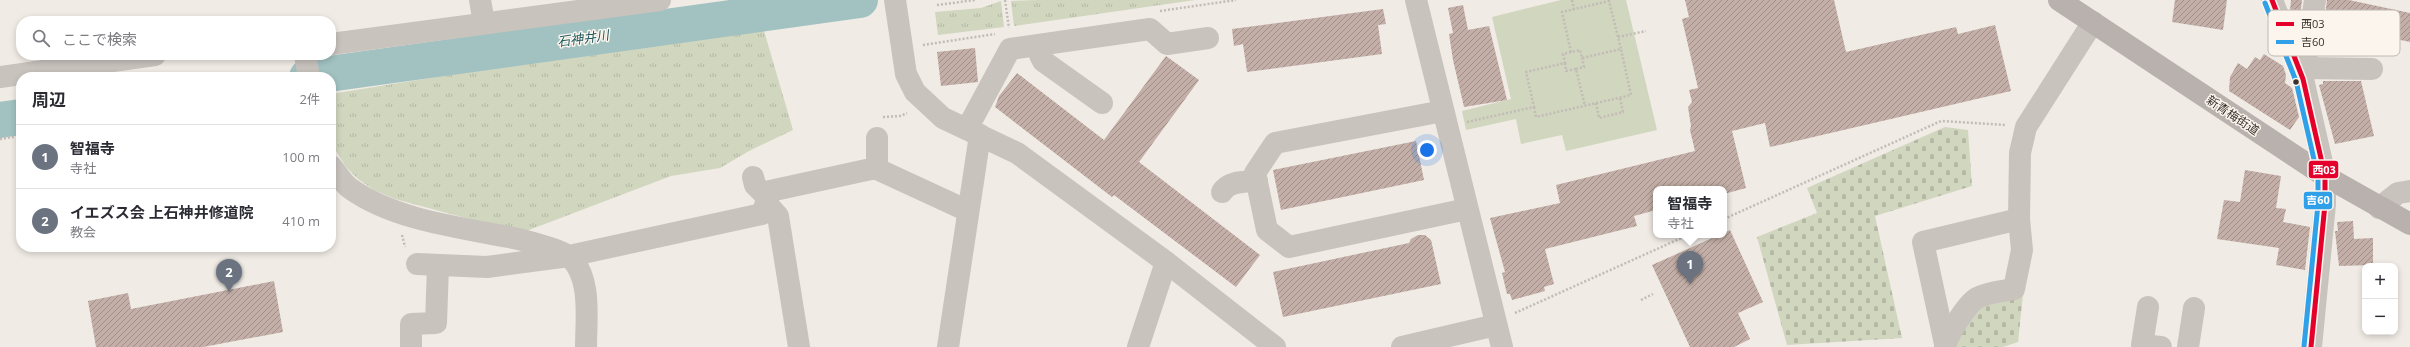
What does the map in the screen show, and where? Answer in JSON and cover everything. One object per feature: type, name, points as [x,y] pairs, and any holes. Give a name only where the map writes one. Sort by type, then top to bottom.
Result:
[{"type":"main road","name":"新青梅街道","points":[[2065,2],[2325,176],[2379,208],[2410,224]]},
{"type":"street","points":[[480,0],[484,23]]},
{"type":"street","points":[[336,43],[660,0]]},
{"type":"street","points":[[1416,0],[1502,347]]},
{"type":"street","points":[[2272,0],[2276,10]]},
{"type":"street","points":[[2313,10],[2315,0]]},
{"type":"street","points":[[896,7],[906,74],[915,92],[927,103],[944,118],[1017,153],[1166,262],[1275,347]]},
{"type":"street","points":[[1945,345],[1968,307],[1978,297],[2014,289],[2022,250],[2019,219],[2020,153],[2026,127],[2093,22]]},
{"type":"street","points":[[948,347],[968,211],[974,132],[1010,49],[1041,46],[1150,29],[1167,44],[1208,38]]},
{"type":"street","points":[[1041,46],[1040,55],[1043,61],[1102,103]]},
{"type":"street","points":[[2297,56],[2304,73],[2325,176],[2325,204],[2311,347]]},
{"type":"street","points":[[2304,73],[2307,56]]},
{"type":"street","points":[[35,72],[120,60]]},
{"type":"street","points":[[306,60],[307,72]]},
{"type":"street","points":[[2304,73],[2372,69]]},
{"type":"street","points":[[0,77],[16,75]]},
{"type":"street","points":[[1445,119],[1275,143],[1255,173],[1267,230],[1289,247],[1467,209]]},
{"type":"street","points":[[877,138],[877,170]]},
{"type":"street","points":[[411,347],[411,324],[436,323],[428,265],[487,267],[569,256],[762,214],[770,191],[871,169],[877,170],[968,211]]},
{"type":"street","points":[[336,172],[349,188],[371,202],[396,212],[531,242],[569,256],[581,276],[585,289],[586,347]]},
{"type":"street","points":[[753,177],[755,185],[778,216],[799,347]]},
{"type":"street","points":[[1222,192],[1226,186],[1257,181]]},
{"type":"street","points":[[2379,208],[2398,193],[2410,190]]},
{"type":"street","points":[[1945,345],[1923,242],[2019,219]]},
{"type":"street","points":[[1138,347],[1166,262]]},
{"type":"street","points":[[2148,307],[2142,345],[2161,347]]},
{"type":"street","points":[[2188,347],[2194,308]]},
{"type":"street","points":[[1402,347],[1495,323]]},
{"type":"path","points":[[937,5],[975,0]]},
{"type":"path","points":[[1005,0],[1010,32]]},
{"type":"path","points":[[1572,0],[1574,9]]},
{"type":"path","points":[[1565,63],[1526,72],[1536,117],[1631,96],[1609,1],[1596,2],[1562,12],[1571,52]]},
{"type":"path","points":[[1618,37],[1646,31]]},
{"type":"path","points":[[1582,58],[1621,49]]},
{"type":"path","points":[[1580,50],[1584,67],[1566,71],[1563,54],[1571,52],[1580,50]]},
{"type":"path","points":[[1576,69],[1584,106]]},
{"type":"path","points":[[1596,103],[1599,118],[1623,112],[1620,98]]},
{"type":"path","points":[[880,117],[901,116],[927,103]]},
{"type":"path","points":[[1445,119],[1534,107]]},
{"type":"path","points":[[1727,218],[1941,121],[2026,127]]},
{"type":"path","points":[[0,139],[16,137]]},
{"type":"path","points":[[1495,323],[1681,238]]},
{"type":"path","points":[[1640,300],[1654,294]]},
{"type":"green space","points":[[1195,0],[1014,26],[1011,1]]},
{"type":"green space","points":[[1561,0],[1626,0],[1657,130],[1566,151],[1562,135],[1521,144],[1516,119],[1466,130],[1462,111],[1511,99],[1492,17]]},
{"type":"green space","points":[[1001,1],[1004,27],[938,35],[935,12],[981,8]]},
{"type":"green space","points":[[762,24],[793,130],[749,151],[720,168],[671,176],[521,233],[395,199],[374,190],[358,179],[346,167],[336,151],[336,93]]},
{"type":"green space","points":[[1945,127],[1968,130],[1972,186],[1875,216],[1902,338],[1787,345],[1757,237],[1817,213],[1807,188]]},
{"type":"green space","points":[[2023,294],[2018,342],[2003,347],[1954,347],[1980,302]]},
{"type":"building","points":[[1685,0],[1834,0],[1846,52],[1956,27],[1958,34],[1995,25],[2011,91],[1770,147],[1765,123],[1732,131],[1746,188],[1727,193],[1727,186],[1653,186],[1653,211],[1634,216],[1637,226],[1545,249],[1554,284],[1544,287],[1545,291],[1512,300],[1510,294],[1507,294],[1502,273],[1505,272],[1490,218],[1560,203],[1556,185],[1695,151],[1690,130],[1691,126],[1688,107],[1692,102],[1689,90],[1698,88],[1682,19],[1689,17]]},
{"type":"building","points":[[2175,0],[2227,0],[2223,30],[2172,22]]},
{"type":"building","points":[[2291,0],[2302,0],[2301,10],[2290,10]]},
{"type":"building","points":[[2327,0],[2349,0],[2396,10],[2326,10]]},
{"type":"building","points":[[1463,5],[1468,30],[1489,26],[1507,100],[1464,107],[1453,60],[1449,34],[1453,33],[1448,8]]},
{"type":"building","points":[[1383,9],[1386,24],[1378,25],[1382,54],[1247,72],[1243,44],[1234,46],[1232,29]]},
{"type":"building","points":[[2400,11],[2410,13],[2410,42],[2400,40]]},
{"type":"building","points":[[975,48],[978,82],[941,86],[937,52]]},
{"type":"building","points":[[2264,54],[2283,66],[2286,75],[2285,83],[2292,88],[2299,117],[2290,130],[2229,91],[2230,77],[2238,63],[2247,69],[2255,57],[2260,60]]},
{"type":"building","points":[[1166,56],[1199,80],[1139,162],[1260,255],[1236,287],[1114,195],[1112,197],[995,107],[999,96],[1017,73],[1104,140]]},
{"type":"building","points":[[2323,81],[2361,81],[2374,136],[2335,144],[2319,85],[2323,84]]},
{"type":"building","points":[[1416,141],[1424,180],[1281,210],[1273,170]]},
{"type":"building","points":[[2245,170],[2281,176],[2276,208],[2286,209],[2283,222],[2310,227],[2305,270],[2276,265],[2279,248],[2217,239],[2224,200],[2240,202]]},
{"type":"building","points":[[2353,221],[2354,239],[2373,238],[2373,263],[2362,263],[2362,265],[2339,266],[2335,231],[2338,231],[2337,222]]},
{"type":"building","points":[[1730,230],[1763,302],[1738,313],[1750,339],[1734,347],[1690,347],[1652,265],[1712,238],[1727,238],[1727,232]]},
{"type":"building","points":[[1418,235],[1425,235],[1431,240],[1441,284],[1283,317],[1273,272],[1409,243],[1411,239]]},
{"type":"building","points":[[274,281],[283,332],[203,347],[96,347],[88,301],[128,293],[131,309]]},
{"type":"waterway","name":"石神井川","points":[[336,73],[860,0]]},
{"type":"waterway","name":"石神井川","points":[[0,120],[16,118]]},
{"type":"transit line","name":"西03","points":[[2272,0],[2276,10]]},
{"type":"transit line","name":"吉60","points":[[2265,3],[2268,11]]},
{"type":"transit line","name":"吉60","points":[[2286,56],[2296,81],[2318,177],[2318,204],[2304,346]]},
{"type":"transit line","name":"西03","points":[[2294,56],[2303,79],[2325,176],[2325,204],[2311,347]]},
{"type":"place","name":"智福寺","points":[[1690,284]]},
{"type":"place","name":"イエズス会 上石神井修道院","points":[[229,292]]}]
